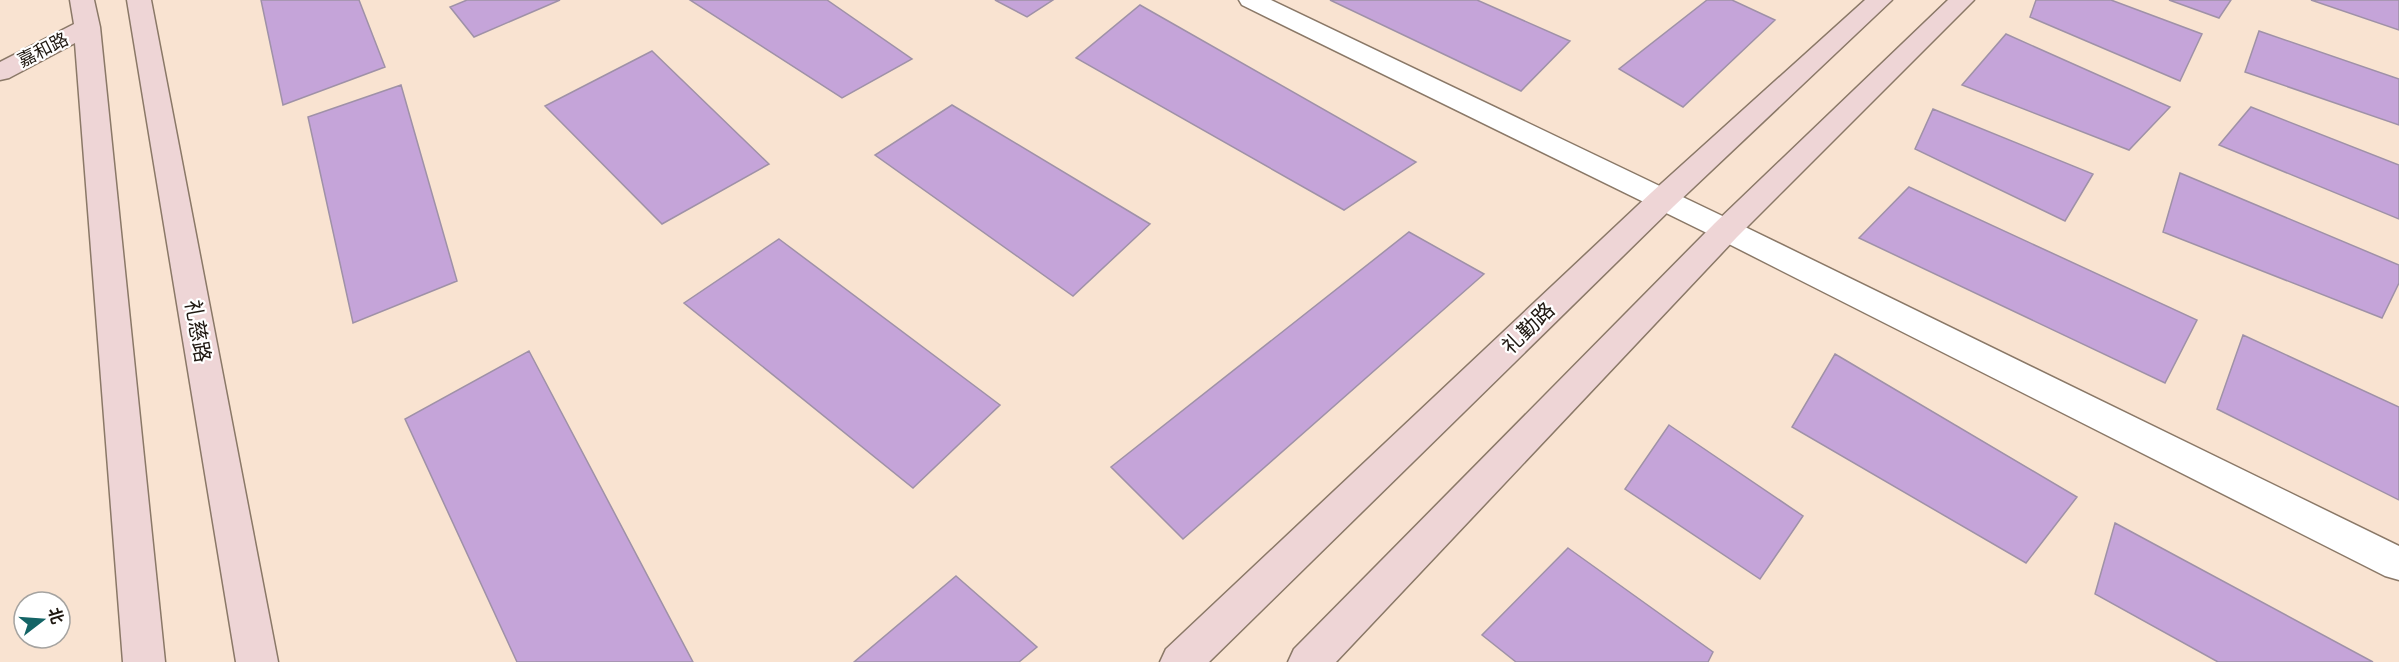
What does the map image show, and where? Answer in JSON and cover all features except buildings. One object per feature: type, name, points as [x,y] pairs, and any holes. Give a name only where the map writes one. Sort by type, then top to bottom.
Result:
[{"type":"main road","name":"礼慈路","points":[[139,0],[257,662]]},
{"type":"main road","name":"礼勤路","points":[[1181,662],[1663,199],[1880,0]]},
{"type":"main road","points":[[1309,662],[1726,230],[1962,0]]},
{"type":"main road","points":[[84,14],[144,662]]},
{"type":"main road","name":"嘉和路","points":[[0,72],[84,14]]},
{"type":"street","points":[[1251,0],[1663,199],[2399,564]]}]
